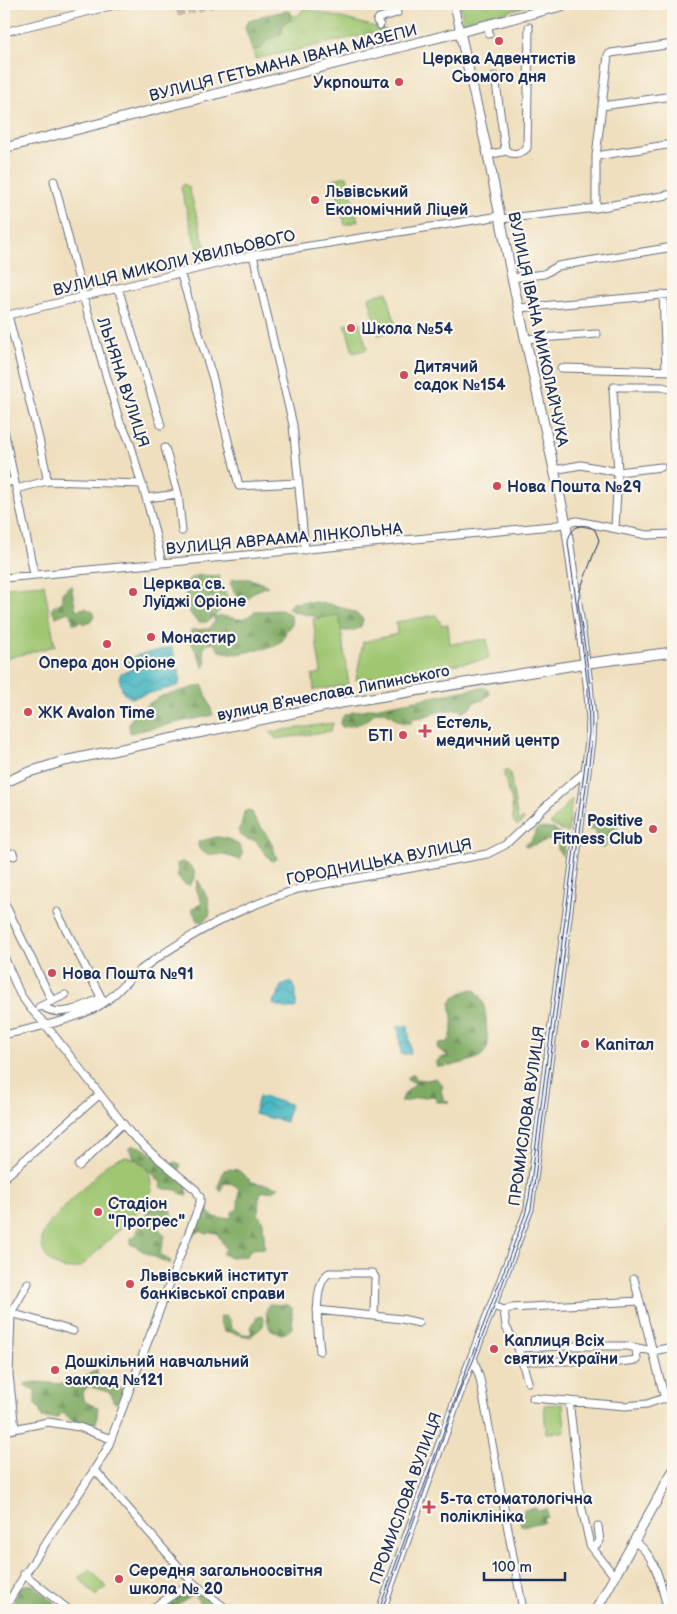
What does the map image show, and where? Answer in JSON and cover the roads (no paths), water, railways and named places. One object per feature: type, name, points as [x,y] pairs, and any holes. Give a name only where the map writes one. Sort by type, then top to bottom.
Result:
[{"type":"main road","name":"ВУЛИЦЯ ГЕТЬМАНА ІВАНА МАЗЕПИ","points":[[4,148],[460,32],[489,29],[529,21],[569,4]]},
{"type":"main road","name":"ВУЛИЦЯ ІВАНА МИКОЛАЙЧУКА","points":[[460,32],[566,524],[586,663]]},
{"type":"main road","name":"вулиця Вʼячеслава Липинського","points":[[4,783],[26,773],[64,761],[341,703],[586,663],[673,652]]},
{"type":"main road","name":"ПРОМИСЛОВА ВУЛИЦЯ","points":[[380,1610],[529,1209],[586,771],[591,719],[586,663]]},
{"type":"main road","points":[[596,1610],[673,1471]]},
{"type":"street","points":[[4,32],[119,4]]},
{"type":"street","name":"ВУЛИЦЯ ІВАНА МИКОЛАЙЧУКА","points":[[454,4],[460,32]]},
{"type":"street","points":[[380,26],[379,18],[398,14]]},
{"type":"street","points":[[488,155],[505,150],[515,154],[527,148],[529,21]]},
{"type":"street","points":[[596,208],[596,156],[607,56],[609,54],[673,44]]},
{"type":"street","points":[[495,76],[505,150]]},
{"type":"street","points":[[602,106],[673,96]]},
{"type":"street","points":[[596,156],[673,144]]},
{"type":"street","name":"ЛЬНЯНА ВУЛИЦЯ","points":[[54,180],[83,296],[120,423],[128,434],[147,498],[162,563]]},
{"type":"street","name":"ВУЛИЦЯ МИКОЛИ ХВИЛЬОВОГО","points":[[6,316],[253,255],[500,217],[596,208],[673,194]]},
{"type":"street","points":[[512,278],[544,274],[558,266],[673,247]]},
{"type":"street","points":[[253,255],[293,425],[305,550]]},
{"type":"street","points":[[180,272],[212,379],[239,486],[298,482]]},
{"type":"street","points":[[118,288],[161,424]]},
{"type":"street","points":[[561,368],[670,370],[663,294]]},
{"type":"street","points":[[519,308],[673,294]]},
{"type":"street","points":[[6,316],[39,439],[47,480]]},
{"type":"street","points":[[526,339],[597,334]]},
{"type":"street","points":[[615,528],[618,472],[612,390],[614,387],[662,387],[673,390]]},
{"type":"street","points":[[4,430],[34,574]]},
{"type":"street","points":[[165,448],[178,494],[182,531]]},
{"type":"street","points":[[554,470],[581,465],[618,472],[661,467]]},
{"type":"street","points":[[16,489],[47,480],[142,484]]},
{"type":"street","points":[[4,483],[14,481]]},
{"type":"street","points":[[147,498],[178,494]]},
{"type":"street","name":"ВУЛИЦЯ АВРААМА ЛІНКОЛЬНА","points":[[4,578],[552,526],[577,521],[647,535],[673,534]]},
{"type":"street","name":"ГОРОДНИЦЬКА ВУЛИЦЯ","points":[[4,1035],[88,1011],[140,970],[199,931],[271,898],[298,889],[487,854],[505,845],[586,771]]},
{"type":"street","points":[[4,858],[13,853],[14,856]]},
{"type":"street","points":[[4,902],[52,1001]]},
{"type":"street","points":[[42,1006],[48,1010],[62,1012],[102,1001],[57,912]]},
{"type":"street","points":[[4,957],[20,994],[123,1123],[154,1155],[196,1190],[200,1197],[200,1203],[108,1447],[95,1470],[24,1574],[4,1610]]},
{"type":"street","points":[[31,1009],[65,995]]},
{"type":"street","points":[[4,1178],[100,1094]]},
{"type":"street","points":[[79,1166],[123,1123]]},
{"type":"street","points":[[320,1351],[317,1310],[324,1276],[329,1273],[372,1273],[375,1277],[374,1316]]},
{"type":"street","points":[[634,1279],[665,1399]]},
{"type":"street","points":[[15,1429],[9,1374],[7,1313],[28,1283]]},
{"type":"street","points":[[492,1306],[504,1310],[511,1308],[640,1301]]},
{"type":"street","points":[[317,1310],[402,1319],[419,1323]]},
{"type":"street","points":[[504,1310],[506,1327],[518,1348],[528,1382]]},
{"type":"street","points":[[7,1313],[74,1331]]},
{"type":"street","points":[[518,1348],[627,1346],[653,1351],[673,1346]]},
{"type":"street","points":[[522,1361],[603,1361],[611,1363],[637,1360],[636,1348]]},
{"type":"street","points":[[473,1356],[480,1379],[523,1610]]},
{"type":"street","points":[[533,1398],[625,1406],[647,1404],[673,1395]]},
{"type":"street","points":[[569,1401],[582,1509],[590,1545],[615,1577]]},
{"type":"street","points":[[4,1431],[48,1422],[79,1427],[111,1439]]},
{"type":"street","points":[[95,1470],[192,1582],[228,1610]]},
{"type":"street","points":[[593,1548],[600,1541],[598,1526]]},
{"type":"street","points":[[635,1542],[646,1550],[651,1560],[668,1610]]},
{"type":"street","points":[[24,1574],[69,1610]]},
{"type":"street","points":[[150,1610],[192,1582]]},
{"type":"water","points":[[172,647],[181,680],[178,686],[131,698],[123,693],[119,678],[121,673],[130,670],[128,662],[134,656]]},
{"type":"water","points":[[290,981],[296,990],[296,1007],[287,1009],[273,1004],[274,999],[278,996],[280,987]]},
{"type":"water","points":[[408,1025],[411,1054],[401,1054],[398,1026]]},
{"type":"water","points":[[259,1096],[290,1104],[286,1122],[254,1114]]},
{"type":"tunnel","points":[[177,13],[216,4]]},
{"type":"tram line","points":[[379,1610],[462,1381],[525,1215],[529,1198],[589,733],[588,687],[568,543],[571,533],[577,527],[585,526],[595,530],[599,540],[580,590],[578,602],[592,711],[591,748],[531,1209],[461,1388],[382,1610]]},
{"type":"place","name":"Церква Адвентистів Сьомого дня","points":[[499,41]]},
{"type":"place","name":"Укрпошта","points":[[399,82]]},
{"type":"place","name":"Львівський Економічний Ліцей","points":[[315,200]]},
{"type":"place","name":"Школа №54","points":[[351,328]]},
{"type":"place","name":"Дитячий садок №154","points":[[404,375]]},
{"type":"place","name":"Нова Пошта №29","points":[[497,486]]},
{"type":"place","name":"Церква св. Луїджі Оріоне","points":[[133,592]]},
{"type":"place","name":"Монастир","points":[[151,637]]},
{"type":"place","name":"Опера дон Оріоне","points":[[107,644]]},
{"type":"place","name":"ЖК Avalon Time","points":[[28,712]]},
{"type":"place","name":"Естель, медичний центр","points":[[425,731]]},
{"type":"place","name":"БТІ","points":[[403,735]]},
{"type":"place","name":"Positive Fitness Club","points":[[653,829]]},
{"type":"place","name":"Нова Пошта №91","points":[[52,973]]},
{"type":"place","name":"Капітал","points":[[585,1044]]},
{"type":"place","name":"Стадіон \"Прогрес\"","points":[[98,1212]]},
{"type":"place","name":"Львівський інститут банківської справи","points":[[130,1284]]},
{"type":"place","name":"Каплиця Всіх святих України","points":[[494,1349]]},
{"type":"place","name":"Дошкільний навчальний заклад №121","points":[[55,1370]]},
{"type":"place","name":"5-та стоматологічна поліклініка","points":[[429,1507]]},
{"type":"place","name":"Середня загальноосвітня школа № 20","points":[[119,1579]]}]
